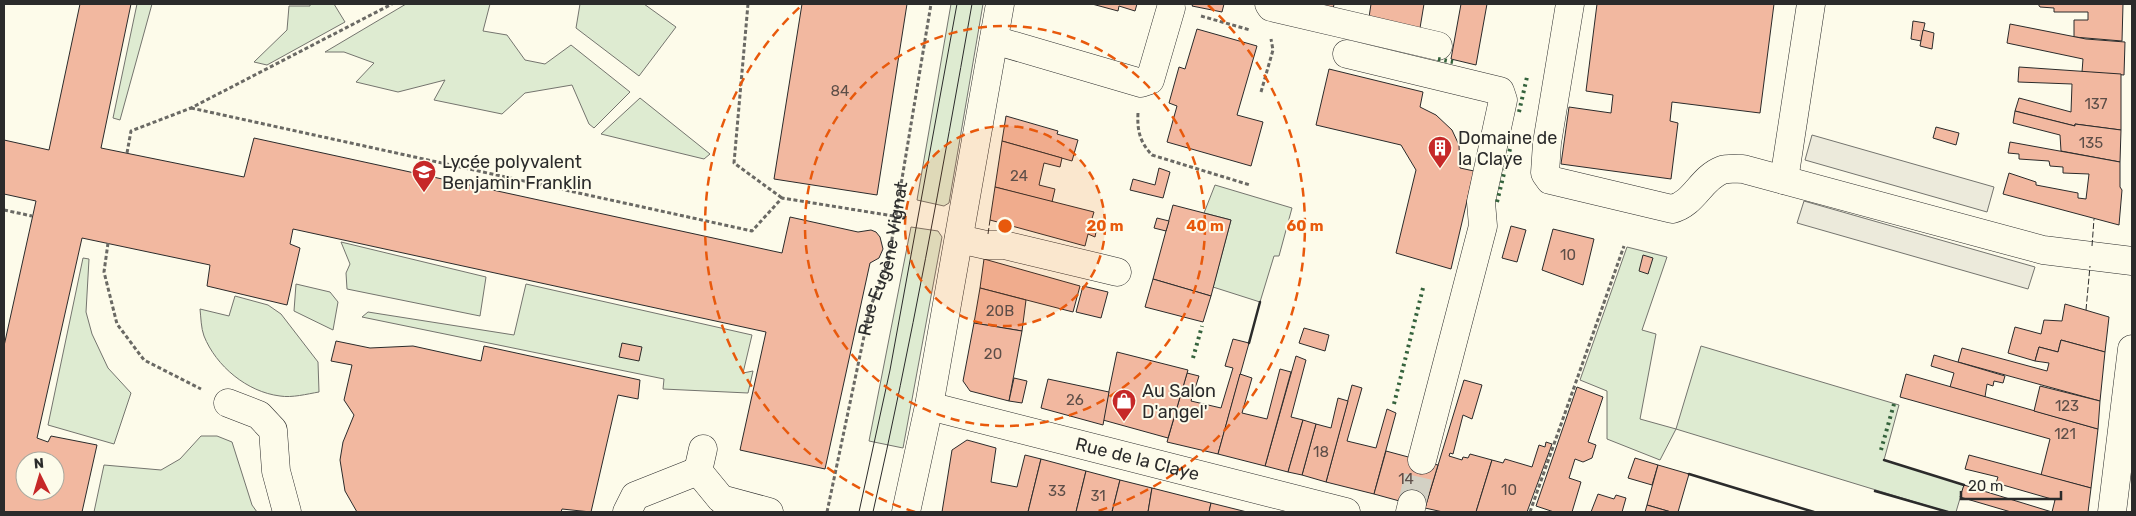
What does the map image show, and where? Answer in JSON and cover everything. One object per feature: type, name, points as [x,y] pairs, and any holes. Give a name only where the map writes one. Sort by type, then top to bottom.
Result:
[{"type":"street","points":[[906,512],[930,406],[1000,4]]},
{"type":"street","points":[[1268,4],[1271,7],[1438,46]]},
{"type":"street","points":[[1570,4],[1546,143],[1545,173],[1550,180],[1672,209],[1680,207],[1707,179],[1723,170],[1742,169],[2043,250],[2132,261]]},
{"type":"street","points":[[1784,180],[1811,4]]},
{"type":"street","points":[[994,40],[1142,83],[1150,80],[1171,8]]},
{"type":"street","points":[[1347,54],[1500,91],[1503,100],[1481,202],[1483,226],[1422,460]]},
{"type":"street","points":[[959,239],[986,245],[1004,245],[1117,272]]},
{"type":"street","points":[[2112,512],[2125,479],[2132,349]]},
{"type":"street","points":[[228,403],[259,415],[273,430],[276,471],[287,512]]},
{"type":"street","name":"Rue de la Claye","points":[[930,406],[1346,512]]},
{"type":"street","points":[[627,512],[635,496],[700,460],[721,500],[769,512]]},
{"type":"path","points":[[126,153],[131,131],[191,108],[392,4]]},
{"type":"path","points":[[748,4],[734,163],[782,198],[906,218]]},
{"type":"path","name":"Rue Eugène Vignat","points":[[827,512],[870,308],[888,263],[931,4]]},
{"type":"path","points":[[1171,8],[1258,32]]},
{"type":"path","points":[[1261,92],[1273,50],[1273,41],[1267,35]]},
{"type":"path","points":[[1142,83],[1137,128],[1142,143],[1152,155],[1250,185]]},
{"type":"path","points":[[191,108],[752,231],[782,198]]},
{"type":"path","points":[[4,210],[32,216]]},
{"type":"path","points":[[108,243],[104,272],[117,324],[144,360],[228,403]]},
{"type":"path","points":[[1530,512],[1624,246]]},
{"type":"green space","points":[[137,4],[152,4],[120,120],[113,118]]},
{"type":"green space","points":[[310,4],[334,4],[345,22],[267,65],[254,62],[287,30],[289,6],[310,6]]},
{"type":"green space","points":[[406,4],[490,4],[483,31],[507,35],[525,60],[545,64],[571,45],[630,92],[594,128],[589,124],[572,85],[525,93],[502,114],[434,100],[445,80],[398,92],[356,82],[374,63],[344,52],[325,52]]},
{"type":"green space","points":[[580,4],[644,4],[676,27],[639,76],[576,28]]},
{"type":"green space","points":[[951,4],[983,4],[949,203],[944,206],[917,200]]},
{"type":"green space","points":[[640,98],[710,154],[704,159],[601,134]]},
{"type":"green space","points":[[1215,185],[1292,208],[1279,256],[1274,256],[1260,302],[1213,287],[1231,220],[1204,213]]},
{"type":"green space","points":[[911,227],[938,231],[942,237],[903,448],[869,441]]},
{"type":"green space","points":[[341,242],[486,277],[480,316],[347,289],[346,273],[350,264]]},
{"type":"green space","points":[[1627,247],[1667,257],[1642,330],[1656,334],[1640,419],[1676,429],[1660,460],[1607,439],[1607,391],[1580,380]]},
{"type":"green space","points":[[83,258],[89,259],[86,312],[92,334],[108,368],[131,393],[114,444],[48,425]]},
{"type":"green space","points":[[296,284],[330,292],[338,302],[333,330],[294,311]]},
{"type":"green space","points":[[526,284],[752,335],[743,373],[753,371],[748,393],[663,389],[664,379],[362,317],[368,312],[514,335]]},
{"type":"green space","points":[[235,296],[268,305],[281,314],[318,362],[319,392],[300,396],[268,394],[234,376],[216,357],[204,336],[200,309],[229,316]]},
{"type":"green space","points":[[1701,346],[1899,405],[1884,460],[1964,485],[1956,512],[1948,512],[1676,429]]},
{"type":"green space","points":[[201,436],[217,436],[232,442],[252,505],[257,512],[94,512],[104,465],[161,470],[180,459]]},
{"type":"shaded area","points":[[1812,135],[1994,187],[1987,212],[1805,160]]},
{"type":"shaded area","points":[[1804,201],[2035,267],[2028,289],[1797,223]]},
{"type":"building","points":[[80,4],[131,4],[101,148],[244,177],[254,138],[782,253],[790,217],[858,232],[871,230],[880,237],[883,249],[879,258],[870,263],[825,469],[740,450],[766,332],[293,229],[290,244],[300,248],[287,305],[207,286],[210,265],[82,238],[37,438],[48,442],[51,436],[97,445],[82,512],[4,512],[4,346],[36,201],[4,194],[4,140],[49,150]]},
{"type":"building","points":[[802,4],[907,4],[877,195],[774,179]]},
{"type":"building","points":[[1092,4],[1137,4],[1135,11],[1119,6],[1118,11]]},
{"type":"building","points":[[1193,4],[1224,4],[1222,12],[1192,6]]},
{"type":"building","points":[[1299,4],[1334,4],[1333,10]]},
{"type":"building","points":[[1371,4],[1424,4],[1419,34],[1368,24]]},
{"type":"building","points":[[1461,4],[1487,4],[1476,65],[1451,59]]},
{"type":"building","points":[[1597,4],[1774,4],[1760,113],[1672,102],[1670,121],[1678,123],[1671,179],[1561,164],[1569,107],[1611,113],[1613,95],[1586,91]]},
{"type":"building","points":[[2038,4],[2123,4],[2122,41],[2074,37],[2074,20],[2088,20],[2088,12],[2054,12],[2054,8],[2040,7]]},
{"type":"building","points":[[1913,21],[1925,23],[1921,41],[1911,39]]},
{"type":"building","points":[[2010,24],[2086,39],[2125,42],[2124,75],[2082,72],[2083,59],[2007,43]]},
{"type":"building","points":[[1197,29],[1257,46],[1237,115],[1263,122],[1251,166],[1167,142],[1177,106],[1169,103],[1179,67],[1185,69]]},
{"type":"building","points":[[1923,30],[1934,33],[1932,49],[1920,46]]},
{"type":"building","points":[[2019,67],[2121,74],[2121,130],[2075,124],[2075,126],[2015,111],[2019,98],[2071,112],[2072,84],[2018,82]]},
{"type":"building","name":"Domaine de la Claye","points":[[1329,69],[1423,92],[1420,107],[1436,115],[1452,130],[1459,145],[1460,168],[1474,171],[1451,269],[1396,253],[1416,170],[1401,145],[1316,125]]},
{"type":"building","points":[[2015,111],[2075,126],[2075,124],[2121,130],[2120,162],[2061,151],[2060,135],[2013,123]]},
{"type":"building","points":[[1006,116],[1058,131],[1057,134],[1078,140],[1072,161],[1002,141]]},
{"type":"building","points":[[1936,127],[1959,133],[1956,145],[1933,138]]},
{"type":"building","points":[[1002,141],[1062,158],[1060,167],[1044,163],[1039,185],[1055,189],[1052,202],[995,187]]},
{"type":"building","points":[[2010,142],[2120,162],[2120,187],[2122,190],[2119,225],[2003,194],[2009,173],[2036,182],[2036,185],[2078,193],[2078,198],[2086,199],[2089,174],[2063,173],[2063,167],[2050,166],[2049,161],[2019,159],[2019,154],[2008,153]]},
{"type":"building","points":[[1159,168],[1170,172],[1163,198],[1130,190],[1133,179],[1155,185]]},
{"type":"building","points":[[995,187],[1094,212],[1090,225],[1097,227],[1095,237],[1088,234],[1085,246],[990,220]]},
{"type":"building","points":[[1173,205],[1231,220],[1211,296],[1153,279]]},
{"type":"building","points":[[1157,218],[1169,221],[1166,231],[1154,228]]},
{"type":"building","points":[[1511,226],[1526,230],[1517,262],[1502,258]]},
{"type":"building","points":[[1553,229],[1594,239],[1583,285],[1542,270]]},
{"type":"building","points":[[1643,255],[1653,258],[1648,274],[1639,271]]},
{"type":"building","points":[[984,259],[1080,286],[1073,312],[980,288]]},
{"type":"building","points":[[1153,279],[1211,296],[1203,322],[1145,307]]},
{"type":"building","points":[[1083,286],[1108,292],[1101,318],[1076,312]]},
{"type":"building","points":[[980,288],[1026,300],[1022,331],[974,323]]},
{"type":"building","points":[[2065,304],[2109,317],[2105,352],[2061,340],[2058,352],[2039,347],[2035,361],[2008,353],[2015,327],[2041,334],[2044,320],[2062,321]]},
{"type":"building","points":[[974,323],[1022,331],[1009,401],[970,391],[963,381]]},
{"type":"building","points":[[1304,328],[1329,335],[1325,351],[1299,343]]},
{"type":"building","points":[[1233,339],[1249,343],[1218,454],[1167,442],[1187,373],[1199,376],[1191,401],[1221,408],[1233,368],[1225,366]]},
{"type":"building","points":[[2061,340],[2105,352],[2100,401],[1958,362],[1962,348],[2047,371],[2049,363],[2035,361],[2039,347],[2058,352]]},
{"type":"building","points":[[336,341],[370,348],[413,346],[481,361],[484,346],[640,380],[638,399],[618,395],[591,512],[562,509],[561,512],[357,512],[345,491],[340,460],[343,442],[354,415],[344,400],[352,365],[331,361]]},
{"type":"building","points":[[622,343],[642,347],[639,361],[619,357]]},
{"type":"building","points":[[1117,352],[1188,370],[1168,438],[1103,420]]},
{"type":"building","points":[[1934,355],[2005,376],[2003,383],[1994,381],[1993,386],[1987,384],[1985,397],[1950,387],[1954,373],[1931,366]]},
{"type":"building","points":[[1296,356],[1306,360],[1291,417],[1303,420],[1288,472],[1265,466]]},
{"type":"building","points":[[1280,369],[1291,372],[1265,466],[1218,454],[1240,374],[1252,378],[1242,413],[1267,419]]},
{"type":"building","points":[[1906,374],[2098,429],[2091,488],[2041,475],[2050,439],[1900,397]]},
{"type":"building","points":[[1014,378],[1027,381],[1022,403],[1009,401]]},
{"type":"building","points":[[1048,379],[1109,392],[1103,425],[1041,408]]},
{"type":"building","points":[[1464,380],[1482,385],[1472,419],[1463,415],[1453,454],[1450,453],[1449,456],[1462,460],[1463,457],[1468,458],[1470,454],[1492,460],[1476,512],[1443,512],[1425,508]]},
{"type":"building","points":[[1352,385],[1362,388],[1347,441],[1376,448],[1387,409],[1396,413],[1374,494],[1326,482]]},
{"type":"building","points":[[2040,386],[2100,401],[2098,429],[2034,411]]},
{"type":"building","points":[[1577,387],[1603,397],[1588,442],[1596,445],[1592,458],[1583,462],[1575,459],[1569,478],[1581,482],[1572,512],[1554,512],[1536,506]]},
{"type":"building","points":[[1338,398],[1348,401],[1326,482],[1302,475],[1316,424],[1331,428]]},
{"type":"building","points":[[1303,420],[1316,424],[1302,475],[1288,472]]},
{"type":"building","points":[[967,440],[996,448],[991,482],[1017,487],[1025,455],[1041,459],[1028,512],[942,512],[952,450]]},
{"type":"building","points":[[1546,442],[1552,444],[1527,512],[1476,512],[1492,460],[1503,463],[1505,459],[1532,467],[1539,445],[1545,447]]},
{"type":"building","points":[[1386,451],[1438,465],[1425,508],[1374,494]]},
{"type":"building","points":[[1969,455],[2091,488],[2088,512],[2052,512],[2055,500],[1996,483],[1998,477],[1965,469]]},
{"type":"building","points":[[1635,458],[1658,465],[1652,485],[1628,478]]},
{"type":"building","points":[[1041,459],[1086,471],[1076,512],[1028,512]]},
{"type":"building","points":[[1658,465],[1689,474],[1678,512],[1671,512],[1647,505]]},
{"type":"building","points":[[1086,471],[1120,480],[1112,512],[1076,512]]},
{"type":"building","points":[[1120,480],[1152,488],[1148,512],[1112,512]]},
{"type":"building","points":[[1964,485],[2052,512],[2011,512],[1960,497]]},
{"type":"building","points":[[1152,488],[1211,503],[1209,512],[1148,512]]},
{"type":"building","points":[[1598,494],[1614,499],[1616,495],[1626,498],[1622,512],[1591,512]]},
{"type":"building","points":[[1211,503],[1247,512],[1209,512]]},
{"type":"building","points":[[1647,505],[1671,512],[1645,512]]},
{"type":"tunnel","points":[[1412,504],[1422,460]]},
{"type":"tram line","points":[[859,512],[890,370],[957,4]]},
{"type":"tram line","points":[[873,512],[926,259],[972,4]]},
{"type":"hedge","points":[[1438,59],[1453,62]]},
{"type":"hedge","points":[[1519,112],[1527,77]]},
{"type":"hedge","points":[[1497,202],[1510,149]]},
{"type":"hedge","points":[[1394,404],[1423,288]]},
{"type":"hedge","points":[[1193,358],[1202,326]]},
{"type":"hedge","points":[[1881,450],[1894,404]]},
{"type":"fence","points":[[2092,246],[2094,219]]},
{"type":"fence","points":[[988,234],[990,220]]},
{"type":"fence","points":[[2086,310],[2090,266]]},
{"type":"wall","points":[[1249,343],[1260,302]]},
{"type":"wall","points":[[1884,460],[1964,485]]},
{"type":"wall","points":[[1689,474],[1814,512]]},
{"type":"wall","points":[[1875,491],[1948,512]]},
{"type":"place","name":"Domaine de la Claye","points":[[1440,169]]},
{"type":"place","name":"Lycée polyvalent Benjamin Franklin","points":[[424,193]]},
{"type":"place","name":"Au Salon D'angel'","points":[[1124,422]]}]
